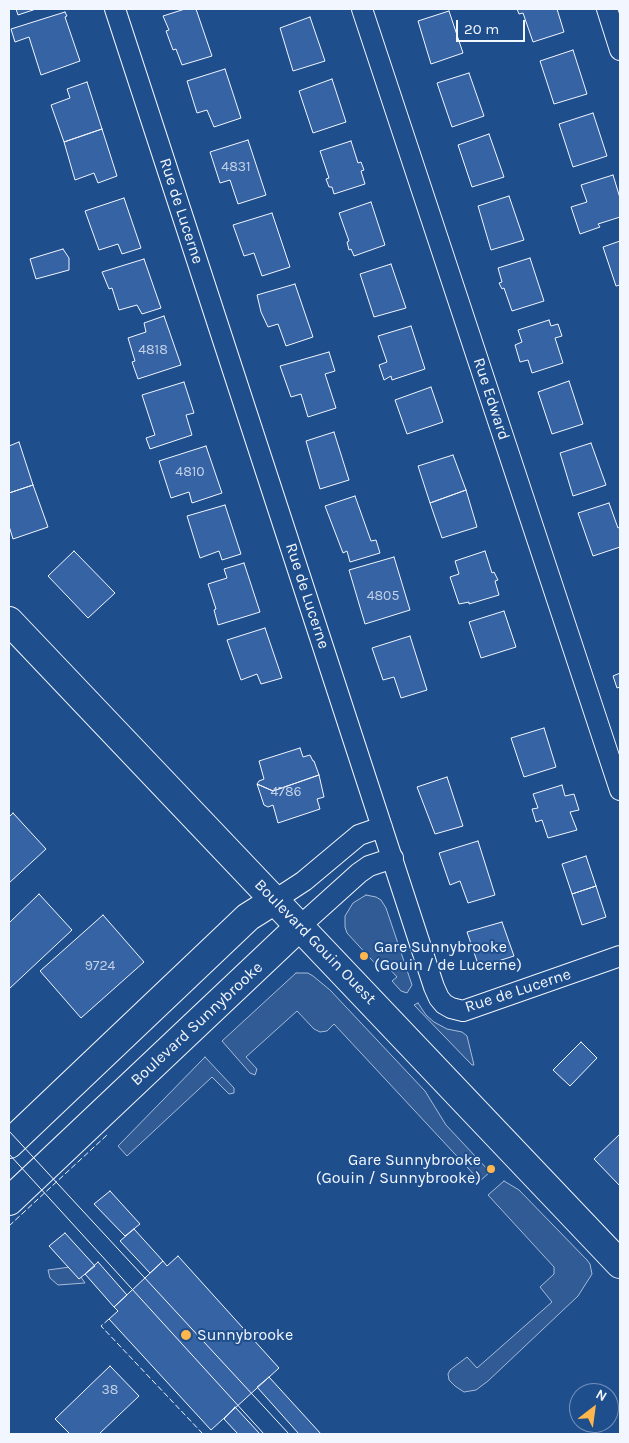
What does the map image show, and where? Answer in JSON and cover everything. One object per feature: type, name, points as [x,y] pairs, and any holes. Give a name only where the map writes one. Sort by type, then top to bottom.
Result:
[{"type":"main road","name":"Boulevard Gouin Ouest","points":[[9,621],[620,1264]]},
{"type":"main road","points":[[9,1144],[248,917],[275,900]]},
{"type":"main road","name":"Boulevard Sunnybrooke","points":[[9,1201],[300,927]]},
{"type":"street","name":"Rue de Lucerne","points":[[115,9],[439,998],[444,1004],[463,1012],[620,956]]},
{"type":"street","name":"Rue Edward","points":[[362,9],[620,790]]},
{"type":"street","points":[[607,9],[620,50]]},
{"type":"street","points":[[275,900],[304,881],[359,835],[382,827]]},
{"type":"street","name":"Boulevard Sunnybrooke","points":[[300,927],[359,873],[369,866],[392,858]]},
{"type":"shaded area","points":[[366,895],[381,900],[386,908],[412,985],[407,993],[401,991],[392,981],[397,977],[387,966],[382,971],[347,933],[345,916],[353,903]]},
{"type":"shaded area","points":[[296,973],[308,973],[330,990],[425,1091],[446,1125],[490,1172],[480,1181],[334,1024],[327,1031],[320,1032],[314,1029],[297,1011],[246,1057],[257,1069],[255,1075],[250,1073],[222,1041]]},
{"type":"shaded area","points":[[418,1003],[426,1015],[434,1022],[447,1029],[462,1032],[467,1036],[474,1065],[414,1005]]},
{"type":"shaded area","points":[[205,1057],[234,1088],[234,1093],[229,1094],[212,1077],[127,1156],[118,1146]]},
{"type":"shaded area","points":[[504,1181],[519,1190],[587,1260],[592,1274],[578,1296],[488,1381],[476,1390],[464,1392],[449,1380],[448,1374],[450,1370],[467,1357],[477,1368],[552,1302],[540,1287],[554,1274],[554,1267],[488,1195]]},
{"type":"shaded area","points":[[70,1267],[77,1271],[85,1283],[58,1285],[50,1278],[48,1270]]},
{"type":"building","points":[[16,9],[36,9],[18,15]]},
{"type":"building","points":[[185,9],[196,9],[212,56],[182,65],[176,49],[173,50],[166,31],[169,30],[163,16]]},
{"type":"building","points":[[517,9],[557,9],[564,32],[533,42],[523,13],[519,14]]},
{"type":"building","points":[[449,11],[463,53],[431,64],[418,21]]},
{"type":"building","points":[[65,12],[80,61],[41,75],[29,37],[15,42],[11,29]]},
{"type":"building","points":[[310,17],[325,61],[293,71],[280,28]]},
{"type":"building","points":[[573,50],[587,94],[554,104],[540,61]]},
{"type":"building","points":[[225,69],[241,118],[214,127],[207,110],[197,113],[187,81]]},
{"type":"building","points":[[469,73],[484,116],[452,127],[437,83]]},
{"type":"building","points":[[332,79],[346,122],[313,133],[299,91]]},
{"type":"building","points":[[87,82],[102,129],[64,142],[51,105],[70,98],[67,89]]},
{"type":"building","points":[[593,113],[607,156],[573,167],[559,124]]},
{"type":"building","points":[[102,129],[117,176],[98,183],[94,173],[75,180],[64,142]]},
{"type":"building","points":[[489,134],[504,177],[472,187],[458,145]]},
{"type":"building","points":[[248,140],[266,195],[238,204],[230,180],[220,183],[210,152]]},
{"type":"building","points":[[351,141],[358,163],[361,162],[364,170],[361,171],[365,184],[334,194],[332,187],[329,187],[326,179],[329,178],[320,151]]},
{"type":"building","points":[[613,175],[620,198],[620,217],[598,224],[600,227],[580,234],[571,207],[587,202],[581,185]]},
{"type":"building","points":[[509,196],[524,240],[491,250],[478,206]]},
{"type":"building","points":[[124,198],[141,248],[122,254],[118,244],[99,250],[85,211]]},
{"type":"building","points":[[371,202],[385,245],[354,256],[351,249],[349,250],[347,242],[349,241],[339,213]]},
{"type":"building","points":[[272,213],[290,267],[262,276],[254,253],[244,256],[233,225]]},
{"type":"building","points":[[620,241],[620,285],[616,286],[603,247]]},
{"type":"building","points":[[63,249],[69,258],[69,270],[36,279],[30,259]]},
{"type":"building","points":[[530,258],[544,301],[512,311],[504,288],[502,289],[499,283],[502,282],[498,268]]},
{"type":"building","points":[[144,259],[161,308],[142,314],[137,305],[119,310],[112,288],[109,289],[102,272]]},
{"type":"building","points":[[391,264],[406,308],[374,317],[360,274]]},
{"type":"building","points":[[295,284],[313,337],[286,346],[278,324],[268,327],[261,312],[257,295]]},
{"type":"building","points":[[164,316],[181,365],[138,379],[132,362],[135,361],[128,338],[146,332],[144,323]]},
{"type":"building","points":[[549,320],[551,326],[558,324],[562,336],[555,338],[563,363],[532,373],[528,360],[520,362],[515,345],[522,342],[518,330]]},
{"type":"building","points":[[411,326],[425,369],[392,380],[391,376],[384,380],[379,365],[387,362],[378,336]]},
{"type":"building","points":[[329,352],[335,371],[325,374],[336,408],[308,417],[301,394],[291,397],[280,366]]},
{"type":"building","points":[[569,381],[583,424],[552,434],[538,392]]},
{"type":"building","points":[[184,382],[194,413],[186,415],[192,435],[150,449],[146,438],[155,435],[142,395]]},
{"type":"building","points":[[431,387],[443,422],[407,434],[395,400]]},
{"type":"building","points":[[334,432],[349,480],[320,489],[306,441]]},
{"type":"building","points":[[19,442],[33,485],[9,493],[9,446]]},
{"type":"building","points":[[591,443],[606,485],[573,496],[560,453]]},
{"type":"building","points":[[206,446],[222,493],[192,503],[189,492],[171,498],[159,461]]},
{"type":"building","points":[[453,455],[466,490],[430,503],[418,466]]},
{"type":"building","points":[[33,485],[48,527],[13,539],[9,526],[9,493]]},
{"type":"building","points":[[466,490],[477,527],[442,538],[430,503]]},
{"type":"building","points":[[355,496],[371,541],[376,540],[380,553],[350,562],[347,551],[343,553],[325,506]]},
{"type":"building","points":[[609,503],[618,528],[620,527],[620,547],[593,556],[578,513]]},
{"type":"building","points":[[225,505],[241,554],[222,560],[219,551],[200,558],[187,516]]},
{"type":"building","points":[[74,551],[115,593],[88,618],[48,576]]},
{"type":"building","points":[[485,551],[492,573],[494,572],[498,580],[495,581],[499,595],[469,604],[469,602],[459,604],[450,577],[459,574],[455,561]]},
{"type":"building","points":[[394,557],[410,610],[365,624],[349,570]]},
{"type":"building","points":[[244,563],[260,612],[218,625],[214,610],[216,609],[208,584],[227,578],[224,569]]},
{"type":"building","points":[[504,611],[516,647],[481,658],[469,622]]},
{"type":"building","points":[[265,628],[282,678],[261,684],[257,674],[241,680],[227,640]]},
{"type":"building","points":[[410,636],[427,690],[401,698],[394,677],[383,680],[372,648]]},
{"type":"building","points":[[620,673],[620,687],[617,688],[613,676]]},
{"type":"building","points":[[544,728],[556,767],[524,777],[511,738]]},
{"type":"building","points":[[300,748],[303,757],[310,755],[319,775],[273,791],[257,784],[264,779],[259,761]]},
{"type":"building","points":[[319,775],[324,797],[317,799],[320,809],[278,823],[273,805],[268,807],[264,805],[257,784],[273,791]]},
{"type":"building","points":[[447,777],[463,826],[435,834],[417,787]]},
{"type":"building","points":[[562,785],[565,796],[574,794],[579,810],[570,812],[577,830],[548,838],[542,820],[536,822],[532,809],[538,808],[533,794]]},
{"type":"building","points":[[13,813],[46,849],[9,883],[9,817]]},
{"type":"building","points":[[478,841],[495,895],[468,903],[460,881],[450,885],[439,853]]},
{"type":"building","points":[[586,856],[596,886],[572,894],[562,864]]},
{"type":"building","points":[[596,886],[606,917],[582,925],[572,894]]},
{"type":"building","points":[[39,894],[72,930],[9,989],[9,923]]},
{"type":"building","points":[[103,915],[144,962],[81,1018],[40,971]]},
{"type":"building","points":[[502,922],[514,956],[479,967],[467,932]]},
{"type":"building","points":[[581,1042],[597,1058],[570,1086],[553,1070]]},
{"type":"building","points":[[620,1134],[620,1186],[594,1159]]},
{"type":"building","points":[[110,1191],[140,1224],[125,1236],[94,1204]]},
{"type":"building","points":[[134,1229],[163,1261],[150,1273],[120,1241]]},
{"type":"building","points":[[65,1233],[95,1266],[79,1279],[49,1246]]},
{"type":"building","name":"Sunnybrooke","points":[[178,1256],[279,1368],[211,1430],[109,1319],[118,1311],[114,1307],[163,1261],[167,1266]]},
{"type":"building","points":[[98,1262],[127,1295],[114,1307],[85,1274]]},
{"type":"building","points":[[110,1366],[139,1396],[99,1434],[70,1434],[55,1419]]},
{"type":"building","points":[[269,1377],[321,1434],[299,1434],[257,1387]]},
{"type":"building","points":[[235,1407],[260,1434],[238,1434],[224,1419]]},
{"type":"tram line","points":[[9,1131],[289,1434]]},
{"type":"tram line","points":[[9,1154],[264,1434]]},
{"type":"fence","points":[[9,1226],[107,1135]]},
{"type":"fence","points":[[109,1319],[101,1326],[203,1434]]},
{"type":"place","name":"Gare Sunnybrooke (Gouin / de Lucerne)","points":[[364,956]]},
{"type":"place","name":"Gare Sunnybrooke (Gouin / Sunnybrooke)","points":[[491,1169]]},
{"type":"place","name":"Sunnybrooke","points":[[186,1335]]}]
